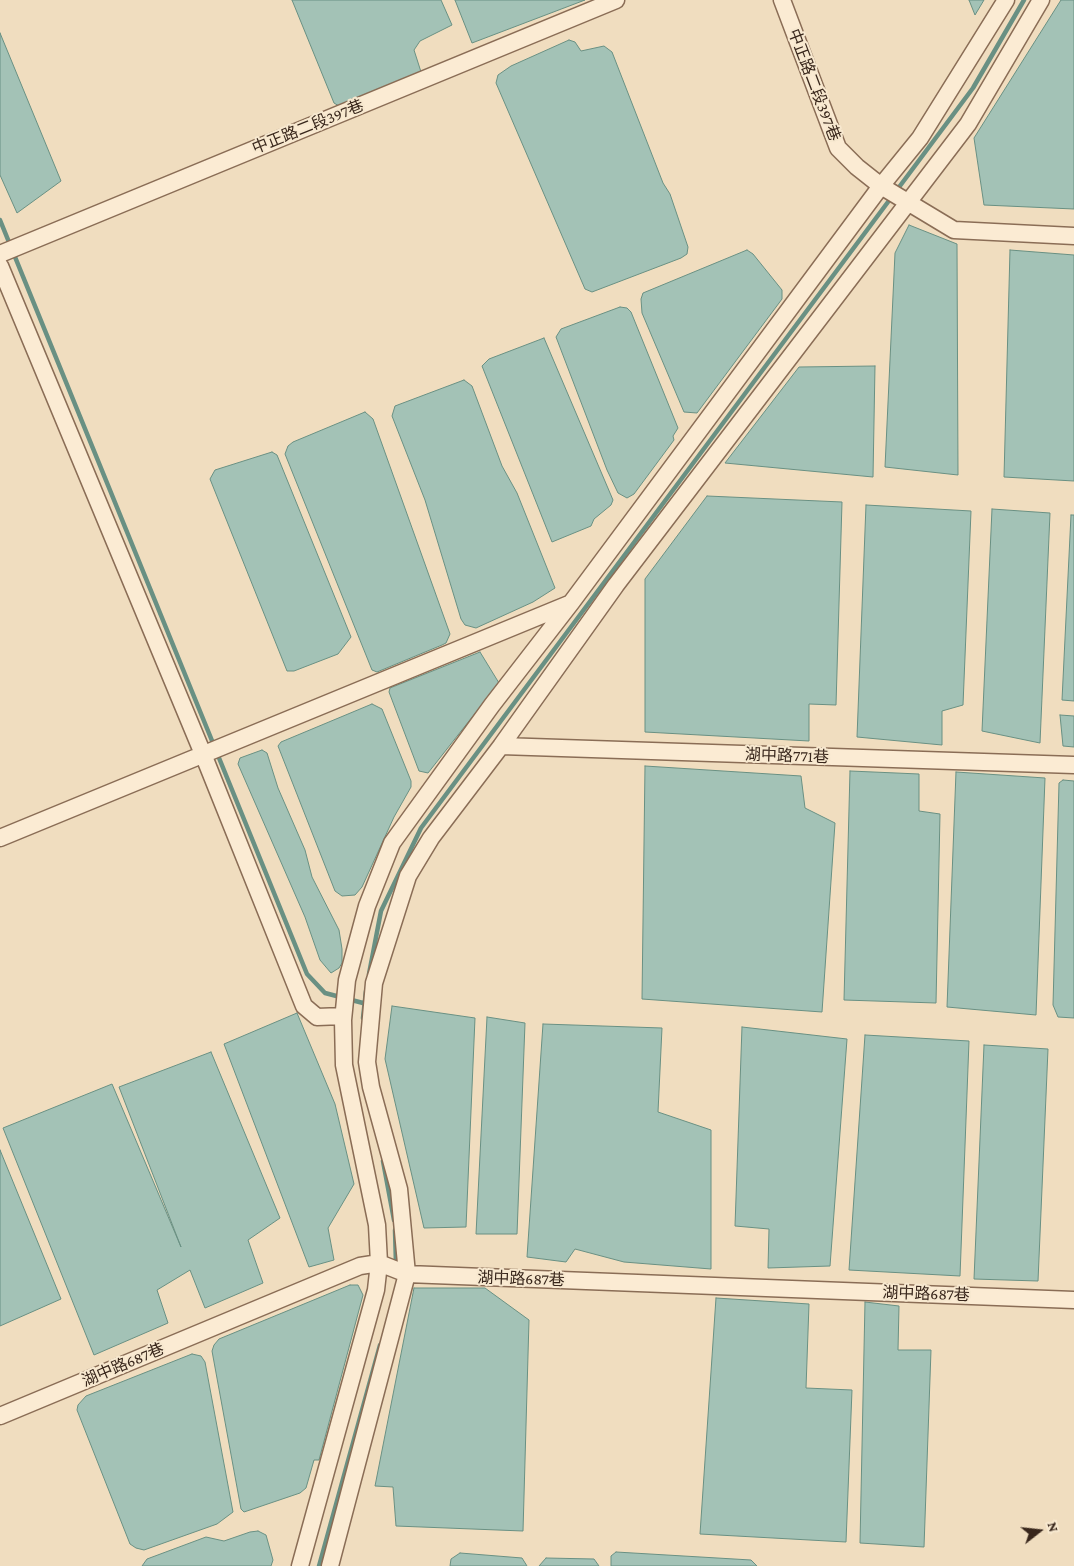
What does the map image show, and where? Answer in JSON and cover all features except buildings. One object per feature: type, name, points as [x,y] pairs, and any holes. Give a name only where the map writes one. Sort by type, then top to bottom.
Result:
[{"type":"street","name":"中正路二段397巷","points":[[0,254],[616,0]]},
{"type":"street","name":"中正路二段397巷","points":[[782,0],[838,148],[881,186],[954,230],[1074,236]]},
{"type":"street","points":[[300,1566],[376,1290],[379,1263],[378,1225],[344,1065],[344,1016],[347,980],[367,906],[392,843],[492,705],[571,603],[881,186],[920,138],[1006,0]]},
{"type":"street","points":[[330,1566],[406,1274],[399,1189],[370,1087],[367,1062],[374,983],[408,876],[430,838],[500,746],[616,585],[968,124],[1041,0]]},
{"type":"street","points":[[0,266],[203,754],[304,1006],[317,1017],[344,1016]]},
{"type":"street","points":[[0,838],[571,603]]},
{"type":"street","name":"湖中路771巷","points":[[500,746],[1074,765]]},
{"type":"street","name":"湖中路687巷","points":[[0,1416],[360,1266],[379,1263],[406,1274],[1074,1300]]},
{"type":"shaded area","points":[[292,0],[441,0],[452,25],[420,41],[414,50],[422,75],[339,106],[334,103]]},
{"type":"shaded area","points":[[455,0],[585,0],[472,43]]},
{"type":"shaded area","points":[[969,0],[984,0],[975,15]]},
{"type":"shaded area","points":[[1061,0],[1074,0],[1074,209],[984,205],[974,138]]},
{"type":"shaded area","points":[[0,33],[61,181],[17,213],[0,175]]},
{"type":"shaded area","points":[[569,40],[575,42],[581,51],[604,46],[612,52],[663,183],[670,194],[688,247],[687,254],[681,258],[592,292],[585,289],[496,83],[498,75],[511,66]]},
{"type":"shaded area","points":[[909,225],[957,244],[958,475],[885,467],[895,253]]},
{"type":"shaded area","points":[[747,250],[753,254],[782,290],[782,299],[697,413],[684,412],[642,313],[641,299],[643,293]]},
{"type":"shaded area","points":[[1010,250],[1074,255],[1074,481],[1004,477]]},
{"type":"shaded area","points":[[620,307],[627,308],[631,312],[678,428],[673,436],[674,440],[634,494],[627,498],[618,493],[607,470],[556,337],[561,329]]},
{"type":"shaded area","points":[[544,338],[613,500],[611,505],[594,519],[591,526],[552,542],[482,366],[489,359]]},
{"type":"shaded area","points":[[875,366],[873,477],[725,463],[799,367]]},
{"type":"shaded area","points":[[464,380],[472,386],[502,466],[517,493],[555,588],[533,602],[476,628],[465,625],[461,619],[425,500],[392,416],[395,406]]},
{"type":"shaded area","points":[[365,412],[373,419],[450,634],[446,643],[377,672],[372,670],[285,454],[288,446],[293,442]]},
{"type":"shaded area","points":[[272,452],[277,455],[351,637],[338,654],[294,671],[287,671],[210,479],[215,470]]},
{"type":"shaded area","points":[[707,496],[842,502],[836,705],[809,704],[809,741],[645,732],[645,579]]},
{"type":"shaded area","points":[[866,505],[971,511],[963,705],[942,711],[942,745],[857,737]]},
{"type":"shaded area","points":[[992,509],[1050,513],[1040,743],[982,731]]},
{"type":"shaded area","points":[[1071,515],[1074,515],[1074,701],[1062,700]]},
{"type":"shaded area","points":[[480,652],[499,683],[428,773],[419,771],[389,692],[390,688]]},
{"type":"shaded area","points":[[372,704],[382,709],[411,781],[411,787],[394,817],[362,887],[355,895],[342,896],[335,891],[278,746],[281,742]]},
{"type":"shaded area","points":[[1060,715],[1074,716],[1074,747],[1063,746]]},
{"type":"shaded area","points":[[262,750],[267,753],[278,788],[305,850],[312,877],[339,930],[342,963],[339,968],[331,973],[320,960],[305,917],[238,764],[240,758]]},
{"type":"shaded area","points":[[645,766],[801,776],[805,808],[835,823],[822,1012],[642,999]]},
{"type":"shaded area","points":[[850,771],[919,774],[919,811],[940,814],[936,1003],[844,1000]]},
{"type":"shaded area","points":[[956,772],[1045,778],[1036,1015],[947,1007]]},
{"type":"shaded area","points":[[1063,780],[1074,781],[1074,1018],[1058,1017],[1053,1005],[1059,783]]},
{"type":"shaded area","points":[[392,1006],[475,1018],[466,1227],[424,1228],[385,1059]]},
{"type":"shaded area","points":[[297,1013],[335,1104],[354,1184],[328,1228],[334,1260],[309,1267],[224,1044]]},
{"type":"shaded area","points":[[487,1017],[525,1023],[517,1234],[476,1234]]},
{"type":"shaded area","points":[[543,1024],[662,1028],[658,1112],[711,1130],[711,1269],[624,1262],[575,1249],[566,1262],[527,1257]]},
{"type":"shaded area","points":[[742,1027],[847,1039],[830,1266],[768,1268],[769,1229],[735,1226]]},
{"type":"shaded area","points":[[865,1035],[969,1041],[960,1276],[849,1270]]},
{"type":"shaded area","points":[[984,1045],[1048,1049],[1038,1281],[974,1279]]},
{"type":"shaded area","points":[[211,1052],[280,1218],[248,1240],[263,1283],[205,1308],[190,1270],[157,1290],[168,1323],[94,1355],[3,1128],[112,1084],[181,1247],[119,1087]]},
{"type":"shaded area","points":[[0,1150],[61,1299],[0,1326]]},
{"type":"shaded area","points":[[350,1285],[358,1285],[363,1295],[319,1460],[314,1460],[306,1488],[300,1493],[244,1512],[241,1509],[212,1351],[214,1345],[219,1339]]},
{"type":"shaded area","points":[[414,1288],[485,1288],[529,1320],[523,1531],[396,1526],[393,1487],[375,1486]]},
{"type":"shaded area","points":[[716,1298],[809,1304],[806,1388],[852,1390],[846,1542],[700,1534]]},
{"type":"shaded area","points":[[865,1302],[899,1306],[898,1350],[931,1350],[924,1547],[860,1543]]},
{"type":"shaded area","points":[[192,1354],[201,1356],[205,1362],[233,1512],[217,1524],[144,1550],[136,1548],[130,1544],[77,1410],[78,1405],[86,1396]]},
{"type":"shaded area","points":[[258,1531],[266,1535],[273,1560],[271,1566],[142,1566],[147,1559],[206,1537],[224,1541]]},
{"type":"shaded area","points":[[616,1552],[751,1560],[757,1566],[611,1566],[611,1556]]},
{"type":"shaded area","points":[[460,1553],[522,1558],[527,1566],[450,1566],[451,1559]]},
{"type":"shaded area","points":[[546,1558],[594,1559],[599,1566],[539,1566]]},
{"type":"waterway","points":[[369,974],[381,911],[421,828],[973,88],[1024,0]]},
{"type":"waterway","points":[[0,220],[307,974],[325,993],[363,1003]]},
{"type":"waterway","points":[[363,1018],[366,991]]},
{"type":"waterway","points":[[383,1161],[394,1220]]},
{"type":"waterway","points":[[395,1230],[396,1265]]},
{"type":"waterway","points":[[319,1566],[380,1345]]}]
